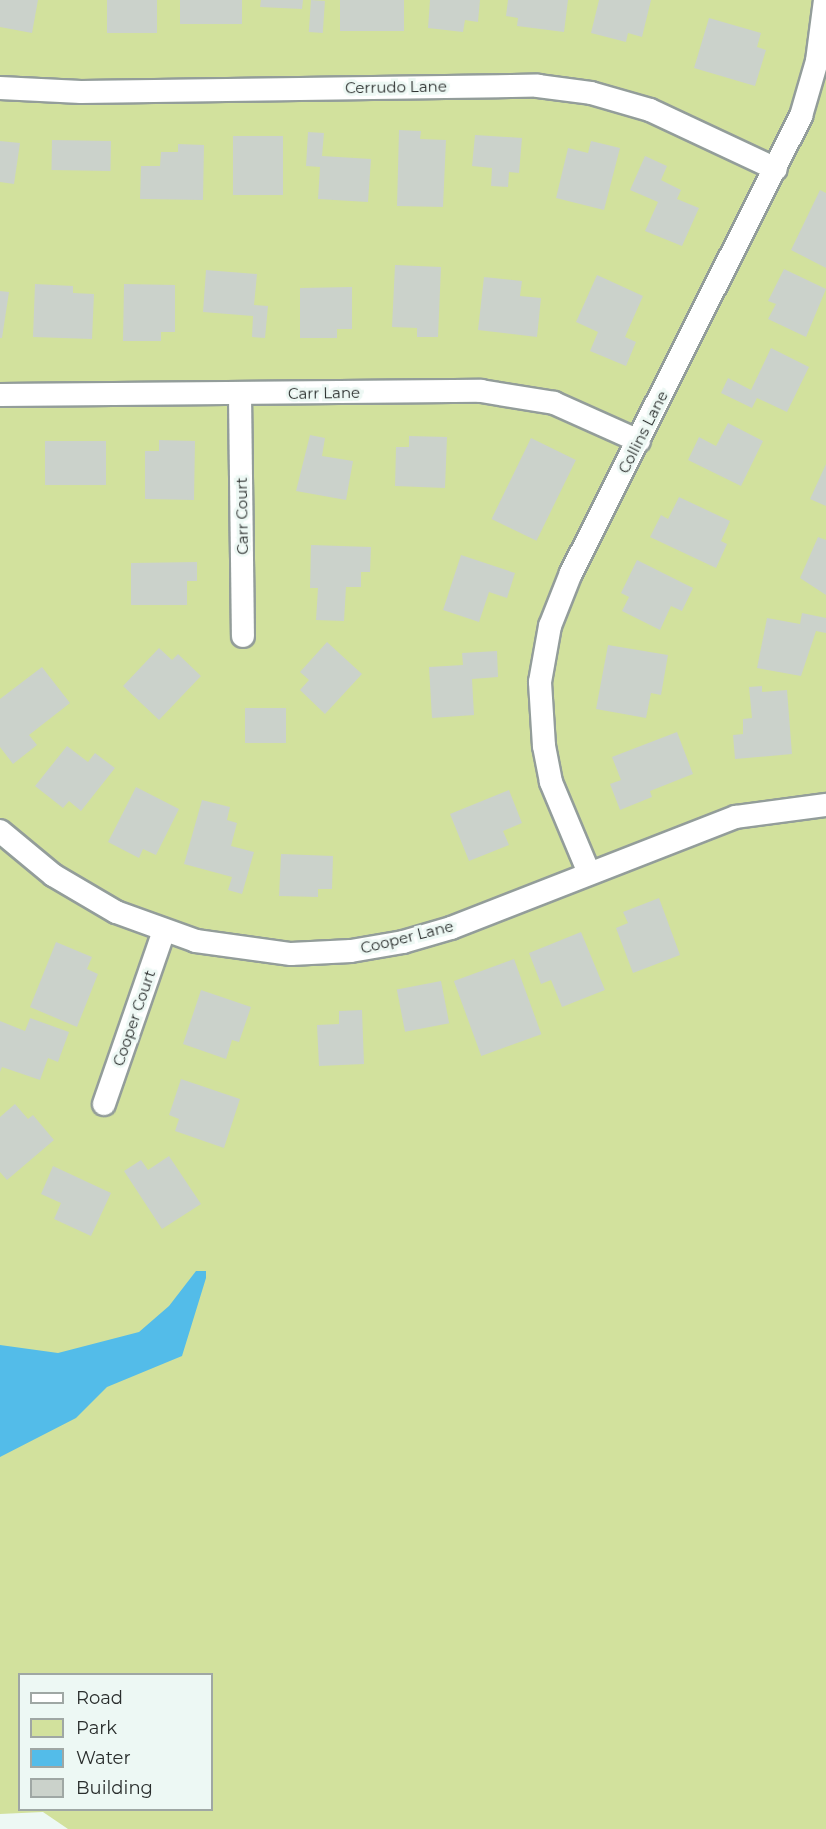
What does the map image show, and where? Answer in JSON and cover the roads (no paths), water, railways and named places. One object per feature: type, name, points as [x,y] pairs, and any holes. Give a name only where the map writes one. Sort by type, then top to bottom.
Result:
[{"type":"street","name":"Collins Lane","points":[[589,873],[547,764],[540,703],[542,662],[563,591],[776,169],[807,98],[825,0]]},
{"type":"street","name":"Cerrudo Lane","points":[[0,88],[81,92],[538,86],[591,93],[650,110],[776,169]]},
{"type":"street","name":"Carr Lane","points":[[0,395],[512,394],[566,407],[639,441]]},
{"type":"street","name":"Carr Court","points":[[240,395],[243,636]]},
{"type":"street","name":"Cooper Lane","points":[[0,831],[86,896],[164,931],[260,952],[351,951],[451,928],[736,818],[826,805]]},
{"type":"street","name":"Cooper Court","points":[[105,1104],[164,931]]},
{"type":"water","points":[[196,1271],[206,1271],[206,1278],[182,1356],[107,1387],[76,1418],[0,1457],[0,1345],[58,1353],[139,1332],[169,1306]]}]
